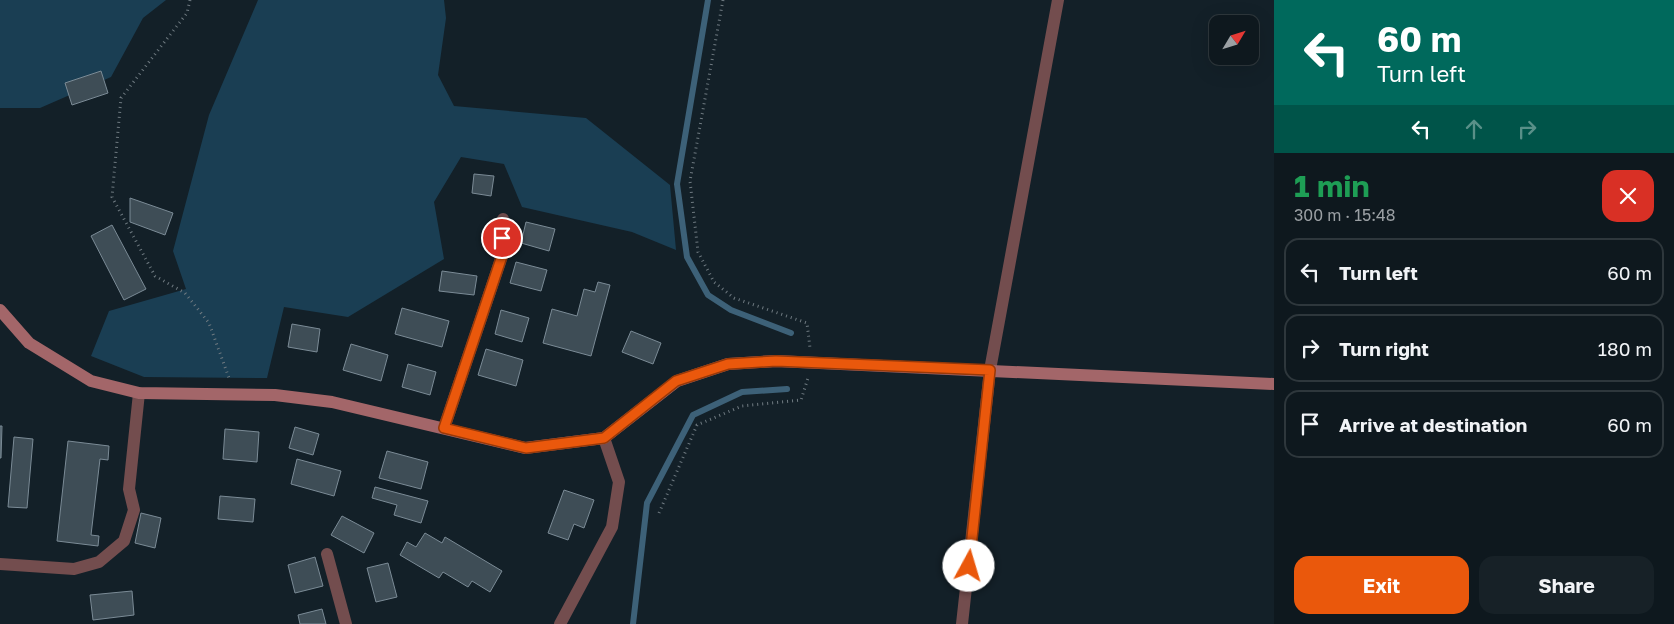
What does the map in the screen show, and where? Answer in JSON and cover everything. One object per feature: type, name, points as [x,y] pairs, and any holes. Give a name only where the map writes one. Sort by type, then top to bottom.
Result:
[{"type":"street","points":[[962,624],[990,370],[1058,0]]},
{"type":"street","points":[[444,428],[502,256],[503,220]]},
{"type":"street","points":[[0,310],[29,343],[90,381],[139,393],[275,395],[332,402],[526,448],[604,438],[676,381],[728,364],[776,361],[812,362],[1274,384]]},
{"type":"street","points":[[0,564],[74,569],[99,562],[124,541],[134,510],[129,489],[139,393]]},
{"type":"street","points":[[560,624],[612,527],[619,482],[604,438]]},
{"type":"street","points":[[327,554],[346,624]]},
{"type":"path","points":[[190,0],[187,13],[121,98],[112,197],[155,276],[185,293],[209,323],[236,395]]},
{"type":"path","points":[[659,513],[698,425],[742,406],[801,400],[812,362],[807,323],[734,298],[714,282],[698,252],[690,181],[723,0]]},
{"type":"shaded area","points":[[0,0],[166,0],[143,18],[111,77],[40,108],[0,108]]},
{"type":"shaded area","points":[[258,0],[444,0],[446,18],[438,75],[454,106],[586,118],[670,185],[676,250],[632,232],[522,207],[504,164],[461,157],[434,202],[444,259],[348,317],[284,307],[267,378],[144,377],[91,356],[109,311],[186,289],[173,251],[209,115]]},
{"type":"building","points":[[101,71],[108,93],[72,105],[65,83]]},
{"type":"building","points":[[474,174],[494,176],[491,196],[472,193]]},
{"type":"building","points":[[130,198],[173,213],[165,235],[130,222]]},
{"type":"building","points":[[526,222],[555,229],[549,251],[521,243]]},
{"type":"building","points":[[112,225],[146,289],[124,300],[91,236]]},
{"type":"building","points":[[516,262],[547,270],[541,291],[510,283]]},
{"type":"building","points":[[442,271],[477,276],[474,295],[439,291]]},
{"type":"building","points":[[598,282],[610,285],[591,356],[543,343],[552,309],[577,316],[584,289],[595,292]]},
{"type":"building","points":[[402,308],[449,321],[442,347],[395,334]]},
{"type":"building","points":[[501,310],[529,318],[522,342],[495,334]]},
{"type":"building","points":[[292,324],[320,329],[317,352],[288,347]]},
{"type":"building","points":[[631,331],[661,343],[653,364],[622,352]]},
{"type":"building","points":[[351,344],[388,355],[381,381],[343,370]]},
{"type":"building","points":[[486,349],[523,360],[516,386],[478,375]]},
{"type":"building","points":[[408,364],[436,372],[430,395],[402,387]]},
{"type":"building","points":[[0,426],[2,426],[1,458],[0,458]]},
{"type":"building","points":[[295,427],[319,434],[313,455],[289,448]]},
{"type":"building","points":[[225,429],[259,432],[257,462],[223,459]]},
{"type":"building","points":[[14,437],[33,439],[27,508],[8,507]]},
{"type":"building","points":[[68,441],[109,446],[108,460],[100,459],[91,535],[99,536],[98,546],[57,541]]},
{"type":"building","points":[[387,451],[428,462],[421,489],[379,478]]},
{"type":"building","points":[[297,459],[341,471],[334,496],[291,484]]},
{"type":"building","points":[[375,487],[428,501],[421,523],[394,515],[397,505],[372,498]]},
{"type":"building","points":[[564,490],[594,500],[584,528],[574,524],[568,540],[548,533]]},
{"type":"building","points":[[220,496],[255,499],[253,522],[218,519]]},
{"type":"building","points":[[141,513],[161,518],[155,548],[135,543]]},
{"type":"building","points":[[342,516],[374,533],[364,553],[331,535]]},
{"type":"building","points":[[425,533],[442,543],[445,537],[502,571],[490,592],[472,581],[468,587],[443,572],[439,578],[400,555],[407,542],[416,547]]},
{"type":"building","points":[[315,557],[323,586],[295,593],[288,565]]},
{"type":"building","points":[[388,563],[397,597],[376,602],[367,568]]},
{"type":"building","points":[[132,591],[134,615],[93,620],[90,595]]},
{"type":"building","points":[[322,609],[326,624],[300,624],[298,615]]},
{"type":"waterway","points":[[708,0],[677,184],[687,257],[708,295],[731,310],[791,333]]},
{"type":"waterway","points":[[633,624],[647,503],[693,415],[742,392],[787,389]]},
{"type":"route","points":[[502,238],[502,256],[444,428],[526,448],[604,438],[676,381],[728,364],[776,361],[990,370],[969,566]]}]
